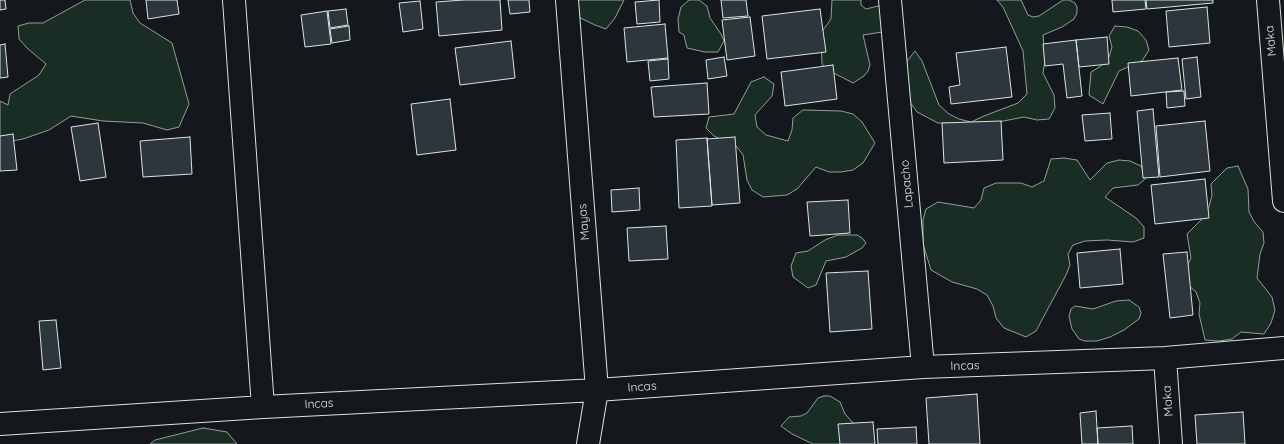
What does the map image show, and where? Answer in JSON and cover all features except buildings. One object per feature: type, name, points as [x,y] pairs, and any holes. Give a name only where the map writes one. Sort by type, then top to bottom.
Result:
[{"type":"street","points":[[234,0],[263,407]]},
{"type":"street","name":"Mayas","points":[[567,0],[597,390],[588,444]]},
{"type":"street","name":"Lapacho","points":[[890,0],[923,367]]},
{"type":"street","name":"Maka","points":[[1268,0],[1284,201]]},
{"type":"street","name":"Incas","points":[[0,424],[263,407],[597,390],[923,367],[1165,358],[1284,348]]},
{"type":"street","name":"Maka","points":[[1165,358],[1171,444]]},
{"type":"green space","points":[[85,0],[130,0],[133,13],[140,23],[172,43],[189,104],[179,127],[167,130],[143,123],[103,121],[71,116],[49,130],[23,139],[0,143],[0,101],[8,105],[10,94],[39,75],[46,64],[19,39],[18,26],[29,23],[43,23]]},
{"type":"green space","points":[[565,0],[624,0],[615,18],[606,29],[570,13]]},
{"type":"green space","points":[[689,0],[699,0],[707,6],[710,18],[724,41],[718,52],[705,52],[687,48],[684,35],[679,32],[678,19],[681,7]]},
{"type":"green space","points":[[832,0],[861,0],[861,5],[866,9],[878,6],[884,9],[882,32],[863,35],[870,65],[864,76],[853,83],[826,69],[822,64],[821,33],[831,19]]},
{"type":"green space","points":[[997,0],[1021,0],[1028,15],[1033,17],[1039,16],[1063,0],[1069,0],[1075,3],[1077,7],[1077,13],[1074,19],[1062,27],[1043,35],[1045,61],[1043,73],[1054,95],[1055,108],[1049,119],[1037,120],[1024,117],[988,124],[938,123],[917,112],[903,92],[900,70],[915,51],[922,61],[939,105],[949,114],[959,119],[971,122],[1018,103],[1027,94],[1023,51],[1003,7]]},
{"type":"green space","points":[[1115,26],[1127,27],[1138,31],[1146,40],[1149,50],[1142,61],[1119,71],[1103,104],[1089,95],[1091,72],[1101,66],[1109,57],[1112,47],[1109,36]]},
{"type":"green space","points":[[764,77],[774,84],[772,96],[755,115],[757,127],[766,135],[788,141],[792,130],[793,118],[803,110],[841,111],[853,114],[862,122],[875,143],[863,163],[853,170],[841,172],[829,172],[816,167],[797,189],[787,195],[763,197],[752,190],[747,180],[743,155],[737,147],[714,136],[706,128],[709,117],[734,114],[751,82]]},
{"type":"green space","points":[[1064,158],[1077,160],[1090,180],[1107,163],[1119,160],[1130,161],[1141,166],[1146,178],[1138,185],[1113,188],[1105,197],[1136,218],[1144,227],[1144,238],[1133,242],[1107,240],[1085,241],[1073,245],[1068,254],[1070,265],[1066,275],[1036,331],[1026,337],[1004,328],[996,318],[993,306],[987,295],[977,289],[952,282],[931,270],[923,244],[923,220],[926,209],[938,202],[974,208],[981,200],[984,188],[996,183],[1021,183],[1032,187],[1044,181],[1051,159]]},
{"type":"green space","points":[[1238,166],[1248,189],[1249,212],[1255,223],[1263,232],[1264,243],[1260,254],[1257,278],[1272,297],[1275,310],[1271,323],[1264,334],[1241,332],[1232,339],[1219,341],[1205,340],[1199,314],[1200,303],[1196,292],[1187,284],[1185,270],[1191,258],[1187,234],[1203,218],[1209,207],[1212,195],[1211,184],[1227,168]]},
{"type":"green space","points":[[838,235],[857,235],[866,243],[862,248],[846,257],[826,261],[816,285],[808,288],[793,277],[791,266],[796,253],[808,251],[825,240]]},
{"type":"green space","points":[[1129,300],[1139,307],[1141,313],[1139,319],[1124,330],[1110,337],[1097,341],[1085,341],[1079,339],[1072,329],[1069,316],[1071,309],[1075,306],[1093,309],[1116,301]]},
{"type":"green space","points":[[830,396],[840,402],[845,414],[857,427],[861,444],[813,444],[792,434],[781,426],[789,417],[801,416],[807,413],[818,398]]},
{"type":"green space","points":[[203,428],[227,432],[237,444],[150,444],[155,440]]}]
